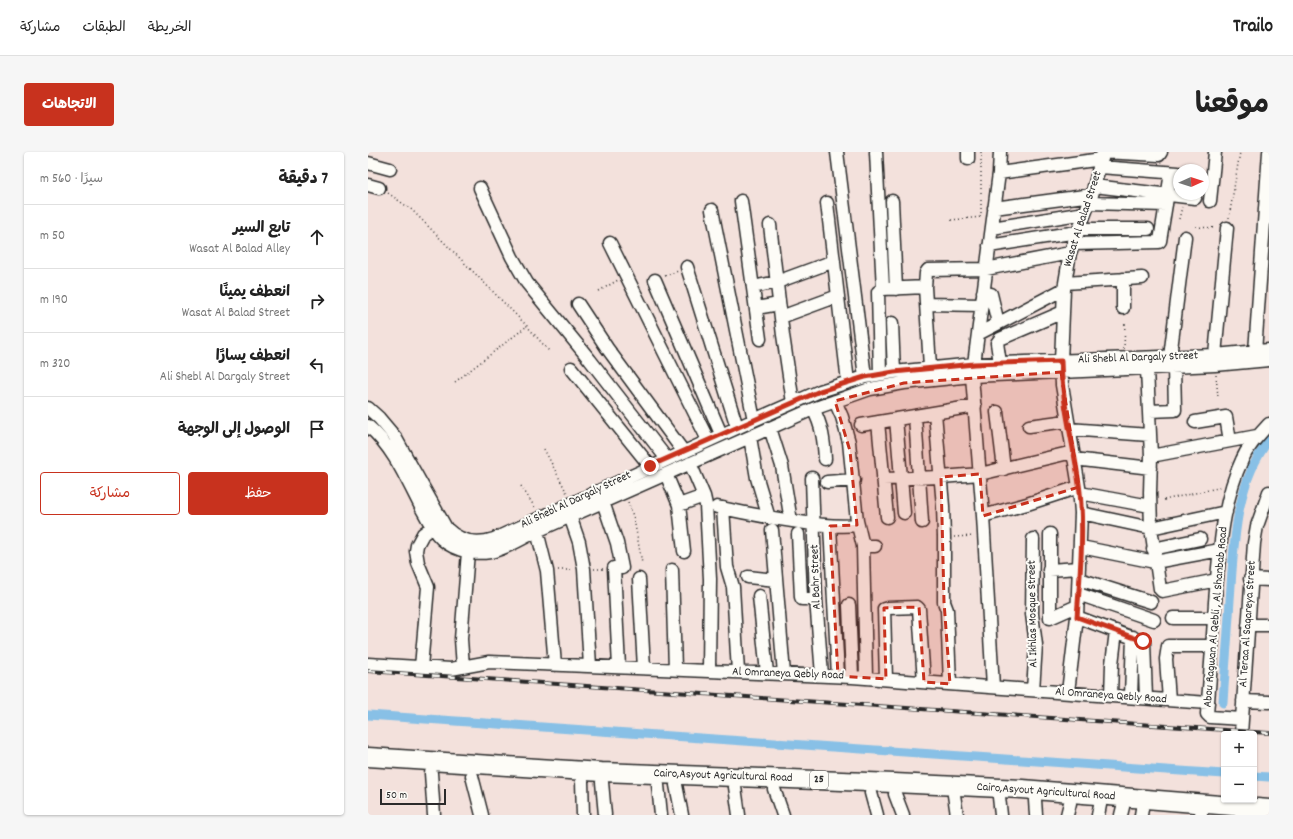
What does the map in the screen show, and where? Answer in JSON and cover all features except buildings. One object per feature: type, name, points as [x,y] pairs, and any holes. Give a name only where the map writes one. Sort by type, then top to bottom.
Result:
[{"type":"highway","name":"Cairo,Asyout Agricultural Road","points":[[368,757],[472,776],[735,787],[783,786],[1022,789],[1221,802]]},
{"type":"highway","name":"Cairo,Asyout Agricultural Road","points":[[368,769],[601,772],[871,793],[999,797],[1035,808],[1206,815]]},
{"type":"highway","name":"Cairo,Asyout Agricultural Road","points":[[1238,803],[1269,809]]},
{"type":"street","points":[[837,152],[865,377]]},
{"type":"street","points":[[876,152],[880,291],[880,374]]},
{"type":"street","points":[[974,364],[992,228],[990,213],[999,173],[1000,152]]},
{"type":"street","points":[[999,173],[1102,157],[1159,155],[1161,152]]},
{"type":"street","points":[[1210,201],[1215,152]]},
{"type":"street","points":[[1256,352],[1269,152]]},
{"type":"street","points":[[1102,157],[1173,173]]},
{"type":"street","name":"Wasat Al Balad Street","points":[[1068,692],[1077,606],[1081,547],[1081,513],[1061,367],[1064,286],[1071,248],[1090,199],[1102,157]]},
{"type":"street","points":[[368,163],[390,169]]},
{"type":"street","points":[[930,368],[925,287],[926,273],[928,270],[986,269],[1071,248],[1159,242],[1167,200],[1173,180]]},
{"type":"street","points":[[480,188],[512,257],[527,283],[667,458]]},
{"type":"street","points":[[990,213],[1090,199],[1173,200]]},
{"type":"street","points":[[992,228],[1090,199],[1167,200]]},
{"type":"street","points":[[741,201],[760,339]]},
{"type":"street","points":[[892,201],[896,289]]},
{"type":"street","points":[[827,203],[848,382]]},
{"type":"street","points":[[712,210],[754,420]]},
{"type":"street","points":[[770,225],[793,403]]},
{"type":"street","points":[[1215,360],[1227,228]]},
{"type":"street","points":[[990,246],[1078,230],[1148,229]]},
{"type":"street","points":[[1149,411],[1175,410],[1172,362],[1185,237]]},
{"type":"street","points":[[610,243],[708,440]]},
{"type":"street","points":[[753,286],[777,282],[834,261]]},
{"type":"street","points":[[687,267],[737,427]]},
{"type":"street","points":[[978,334],[1064,286],[1133,278],[1123,308]]},
{"type":"street","points":[[655,280],[721,434]]},
{"type":"street","points":[[880,291],[925,287]]},
{"type":"street","points":[[983,292],[989,292],[991,294],[998,323]]},
{"type":"street","points":[[781,318],[838,296]]},
{"type":"street","points":[[578,304],[607,348],[683,451]]},
{"type":"street","points":[[756,308],[779,304]]},
{"type":"street","points":[[926,304],[982,305]]},
{"type":"street","points":[[1000,363],[997,343],[1000,339],[1063,312]]},
{"type":"street","points":[[892,323],[894,372]]},
{"type":"street","points":[[590,360],[607,348]]},
{"type":"street","name":"Ali Shebl Al Dargaly Street","points":[[1215,360],[1269,350]]},
{"type":"street","name":"Ali Shebl Al Dargaly Street","points":[[368,426],[381,438],[390,450],[437,534],[448,544],[468,552],[482,553],[496,550],[813,409],[856,393],[886,386],[932,380],[1124,359],[1172,362],[1215,360],[1269,350]]},
{"type":"street","name":"Ali Shebl Al Dargaly Street","points":[[368,408],[379,418],[395,437],[442,523],[456,536],[474,542],[488,541],[667,458],[820,391],[865,377],[894,372],[974,364],[1000,363],[1061,367],[1147,369],[1172,362]]},
{"type":"street","points":[[571,368],[650,466]]},
{"type":"street","points":[[1147,369],[1151,456],[1151,528],[1155,562],[1161,591],[1217,580]]},
{"type":"street","points":[[972,376],[983,516],[993,687]]},
{"type":"street","points":[[835,401],[842,417],[849,442],[858,525],[869,546],[866,678]]},
{"type":"street","points":[[861,425],[974,406]]},
{"type":"street","points":[[813,409],[823,433],[825,459]]},
{"type":"street","points":[[997,412],[1004,468]]},
{"type":"street","points":[[936,413],[944,537],[944,602],[947,610],[950,684]]},
{"type":"street","points":[[915,416],[922,522]]},
{"type":"street","points":[[1195,422],[1226,417],[1230,441]]},
{"type":"street","points":[[896,419],[904,513]]},
{"type":"street","points":[[878,422],[888,517]]},
{"type":"street","name":"Abou Ragwan Al Qebli , Al Shanbab Road","points":[[1242,719],[1210,717],[1207,714],[1217,580],[1226,512],[1233,484],[1242,458],[1257,436],[1269,424]]},
{"type":"street","points":[[1029,426],[1068,425],[1149,435]]},
{"type":"street","points":[[770,428],[782,466],[791,521]]},
{"type":"street","points":[[1151,456],[1257,436]]},
{"type":"street","points":[[750,437],[757,478],[769,518]]},
{"type":"street","points":[[883,478],[919,478],[980,474],[1074,455],[1151,468]]},
{"type":"street","points":[[690,463],[705,500],[710,579],[709,671]]},
{"type":"street","points":[[666,474],[679,505],[684,551]]},
{"type":"street","name":"Al Bahr Street","points":[[812,478],[815,524],[816,599],[822,676]]},
{"type":"street","points":[[828,482],[854,480]]},
{"type":"street","points":[[983,516],[1079,490],[1150,506]]},
{"type":"street","name":"Al Teraa Al Saqareya Street","points":[[1242,731],[1250,579],[1254,543],[1269,492]]},
{"type":"street","points":[[679,505],[705,500],[723,508],[769,518],[830,526],[858,525]]},
{"type":"street","points":[[603,502],[617,542],[619,667]]},
{"type":"street","points":[[723,508],[727,567],[733,587],[738,672]]},
{"type":"street","points":[[1081,513],[1151,528],[1226,512]]},
{"type":"street","points":[[570,516],[584,569],[590,666]]},
{"type":"street","points":[[830,526],[838,676]]},
{"type":"street","points":[[421,668],[428,587],[418,563],[416,551],[417,545],[423,534],[432,527]]},
{"type":"street","points":[[772,530],[784,674]]},
{"type":"street","points":[[537,531],[547,571],[555,665]]},
{"type":"street","points":[[798,534],[801,597],[802,599],[816,599]]},
{"type":"street","points":[[1050,534],[1050,619],[1077,606],[1154,620]]},
{"type":"street","name":"Al Ikhlas Mosque Street","points":[[1033,539],[1032,614],[1036,645],[1033,690]]},
{"type":"street","points":[[1153,549],[1200,539]]},
{"type":"street","points":[[1081,547],[1155,562],[1220,550]]},
{"type":"street","points":[[462,667],[461,639],[468,552]]},
{"type":"street","points":[[672,570],[675,669]]},
{"type":"street","points":[[1049,570],[1079,574],[1151,602]]},
{"type":"street","points":[[748,577],[776,580]]},
{"type":"street","points":[[639,579],[644,668]]},
{"type":"street","points":[[1250,579],[1269,580]]},
{"type":"street","points":[[759,596],[767,673]]},
{"type":"street","points":[[849,606],[852,677]]},
{"type":"street","points":[[1077,606],[1116,631],[1145,643],[1146,698]]},
{"type":"street","points":[[886,679],[884,609],[917,607],[919,609],[924,682]]},
{"type":"street","points":[[1173,618],[1214,618]]},
{"type":"street","points":[[1248,625],[1269,625]]},
{"type":"street","points":[[1111,696],[1112,664],[1116,631]]},
{"type":"street","points":[[1131,697],[1133,637]]},
{"type":"street","points":[[1169,700],[1166,659],[1168,646],[1212,646]]},
{"type":"street","name":"Al Omraneya Qebly Road","points":[[368,664],[421,668],[451,668],[489,662],[838,676],[1208,703]]},
{"type":"street","points":[[1243,701],[1269,702]]},
{"type":"street","points":[[434,815],[440,770]]},
{"type":"street","points":[[472,776],[482,815]]},
{"type":"street","points":[[582,781],[583,815]]},
{"type":"street","points":[[602,782],[605,815]]},
{"type":"street","points":[[658,784],[661,815]]},
{"type":"street","points":[[676,785],[682,815]]},
{"type":"street","points":[[783,786],[783,815]]},
{"type":"street","points":[[735,787],[738,815]]},
{"type":"street","points":[[871,793],[877,815]]},
{"type":"street","points":[[895,794],[903,815]]},
{"type":"street","points":[[954,795],[957,815]]},
{"type":"street","points":[[999,797],[1001,815]]},
{"type":"path","points":[[951,220],[990,213],[981,152]]},
{"type":"path","points":[[1196,227],[1227,228],[1240,152]]},
{"type":"path","points":[[374,187],[412,210],[527,326],[549,351]]},
{"type":"path","points":[[655,280],[687,267]]},
{"type":"path","points":[[599,291],[627,276]]},
{"type":"path","points":[[1124,322],[1124,359]]},
{"type":"path","points":[[455,382],[527,326]]},
{"type":"path","points":[[1215,360],[1218,397]]},
{"type":"path","points":[[544,449],[572,502]]},
{"type":"path","points":[[1164,500],[1233,484]]},
{"type":"path","points":[[521,486],[541,517]]},
{"type":"path","points":[[625,492],[634,519],[642,563]]},
{"type":"path","points":[[944,537],[984,536]]},
{"type":"highlighted area","points":[[1061,372],[1079,487],[983,516],[980,474],[941,477],[944,602],[950,684],[924,682],[919,607],[884,608],[886,679],[838,676],[830,526],[857,525],[850,451],[835,401],[904,383]]},
{"type":"waterway","points":[[732,437],[836,392]]},
{"type":"waterway","points":[[370,418],[378,425]]},
{"type":"waterway","points":[[1223,703],[1233,559],[1238,517],[1242,496],[1249,477],[1257,458],[1269,440]]},
{"type":"waterway","points":[[368,715],[1221,774]]},
{"type":"waterway","points":[[1257,776],[1269,777]]},
{"type":"railway","points":[[368,671],[1269,733]]},
{"type":"route","points":[[650,466],[820,391],[865,377],[894,372],[974,364],[1061,361],[1065,409],[1079,487],[1081,513],[1082,530],[1077,617],[1143,641]]}]
